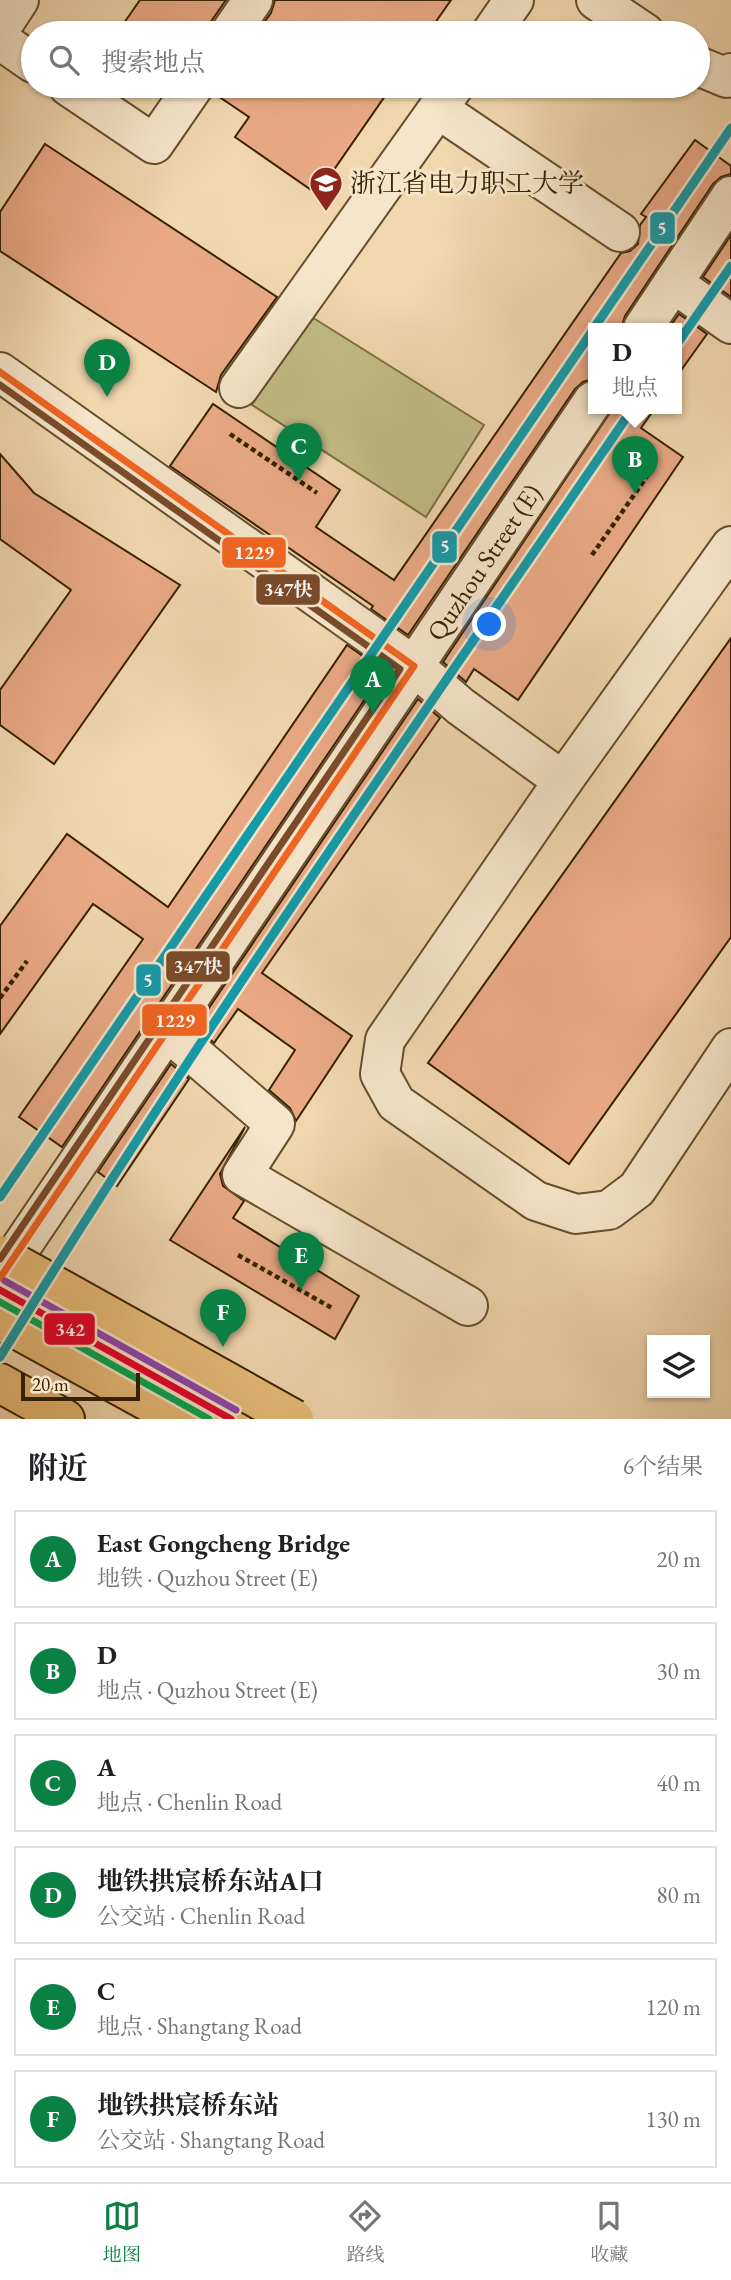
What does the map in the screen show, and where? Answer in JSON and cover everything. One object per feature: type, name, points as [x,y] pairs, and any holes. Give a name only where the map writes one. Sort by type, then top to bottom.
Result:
[{"type":"main road","points":[[0,1255],[294,1419]]},
{"type":"main road","points":[[0,1290],[231,1419]]},
{"type":"main road","points":[[0,1320],[180,1419]]},
{"type":"main road","points":[[0,1383],[65,1419]]},
{"type":"street","points":[[0,29],[19,0]]},
{"type":"street","points":[[238,21],[253,0]]},
{"type":"street","points":[[499,21],[514,0]]},
{"type":"street","points":[[596,0],[627,21]]},
{"type":"street","points":[[0,40],[21,54]]},
{"type":"street","points":[[710,71],[727,78],[731,73]]},
{"type":"street","points":[[86,98],[154,144],[186,98]]},
{"type":"street","points":[[239,388],[445,98]]},
{"type":"street","points":[[447,98],[620,232]]},
{"type":"street","points":[[646,323],[731,195]]},
{"type":"street","points":[[673,284],[731,324]]},
{"type":"street","points":[[0,372],[414,666],[460,706],[563,781]]},
{"type":"street","name":"Quzhou Street (E)","points":[[0,1278],[588,408]]},
{"type":"street","points":[[731,546],[563,781],[385,1040],[380,1074],[396,1103],[536,1201],[576,1214],[609,1210],[637,1189],[731,1048]]},
{"type":"street","points":[[166,1031],[275,1124],[242,1175],[468,1306]]},
{"type":"path","points":[[230,434],[317,493]]},
{"type":"path","points":[[592,555],[655,465]]},
{"type":"path","points":[[0,998],[27,961]]},
{"type":"path","points":[[237,1255],[332,1308]]},
{"type":"shaded area","points":[[307,314],[484,425],[426,517],[252,405]]},
{"type":"building","points":[[140,0],[226,0],[212,21],[125,21]]},
{"type":"building","points":[[275,0],[451,0],[436,21],[265,21]]},
{"type":"building","points":[[221,98],[384,98],[317,194],[235,137],[249,117]]},
{"type":"building","points":[[695,140],[731,166],[731,174],[721,177],[713,184],[623,323],[588,323],[588,380],[575,389],[408,635],[371,609],[373,606],[170,466],[213,404],[340,490],[316,527],[394,580],[621,253],[630,251],[638,244],[640,225],[646,217],[641,214]]},
{"type":"building","points":[[45,144],[277,297],[221,375],[216,392],[0,251],[0,212]]},
{"type":"building","points":[[731,235],[731,297],[703,277]]},
{"type":"building","points":[[679,314],[707,334],[682,369],[682,323],[673,323]]},
{"type":"building","points":[[609,414],[651,414],[641,428],[683,457],[518,700],[474,669],[466,682],[443,662]]},
{"type":"building","points":[[0,454],[34,493],[180,585],[54,764],[0,725],[0,690],[71,590],[0,539]]},
{"type":"building","points":[[731,638],[731,937],[569,1164],[428,1063]]},
{"type":"building","points":[[347,645],[384,671],[62,1147],[19,1117],[143,939],[93,904],[0,1034],[0,926],[67,834],[168,907]]},
{"type":"building","points":[[418,699],[440,718],[262,973],[352,1036],[296,1121],[290,1108],[269,1090],[295,1050],[238,1009],[214,1043],[196,1027]]},
{"type":"building","points":[[171,1064],[189,1079],[117,1186],[98,1172]]},
{"type":"building","points":[[245,1127],[220,1174],[223,1186],[244,1201],[233,1218],[359,1296],[335,1339],[170,1240]]},
{"type":"transit line","name":"5","points":[[597,323],[731,128]]},
{"type":"transit line","name":"5","points":[[682,337],[731,266]]},
{"type":"transit line","name":"5","points":[[0,1197],[588,337]]},
{"type":"transit line","name":"1229","points":[[0,372],[414,666],[0,1278]]},
{"type":"transit line","name":"347快","points":[[0,385],[400,669],[0,1259]]},
{"type":"transit line","name":"5","points":[[0,1357],[231,997],[629,414]]},
{"type":"transit line","points":[[5,1281],[236,1410]]},
{"type":"transit line","name":"342","points":[[0,1290],[231,1419]]},
{"type":"transit line","points":[[0,1302],[209,1419]]},
{"type":"place","name":"浙江省电力职工大学","points":[[326,213]]},
{"type":"place","name":"地铁拱宸桥东站A口","points":[[107,397]]},
{"type":"place","name":"A","points":[[299,481]]},
{"type":"place","name":"D","points":[[635,494]]},
{"type":"place","name":"East Gongcheng Bridge","points":[[373,714]]},
{"type":"place","name":"C","points":[[301,1290]]},
{"type":"place","name":"地铁拱宸桥东站","points":[[223,1347]]}]
